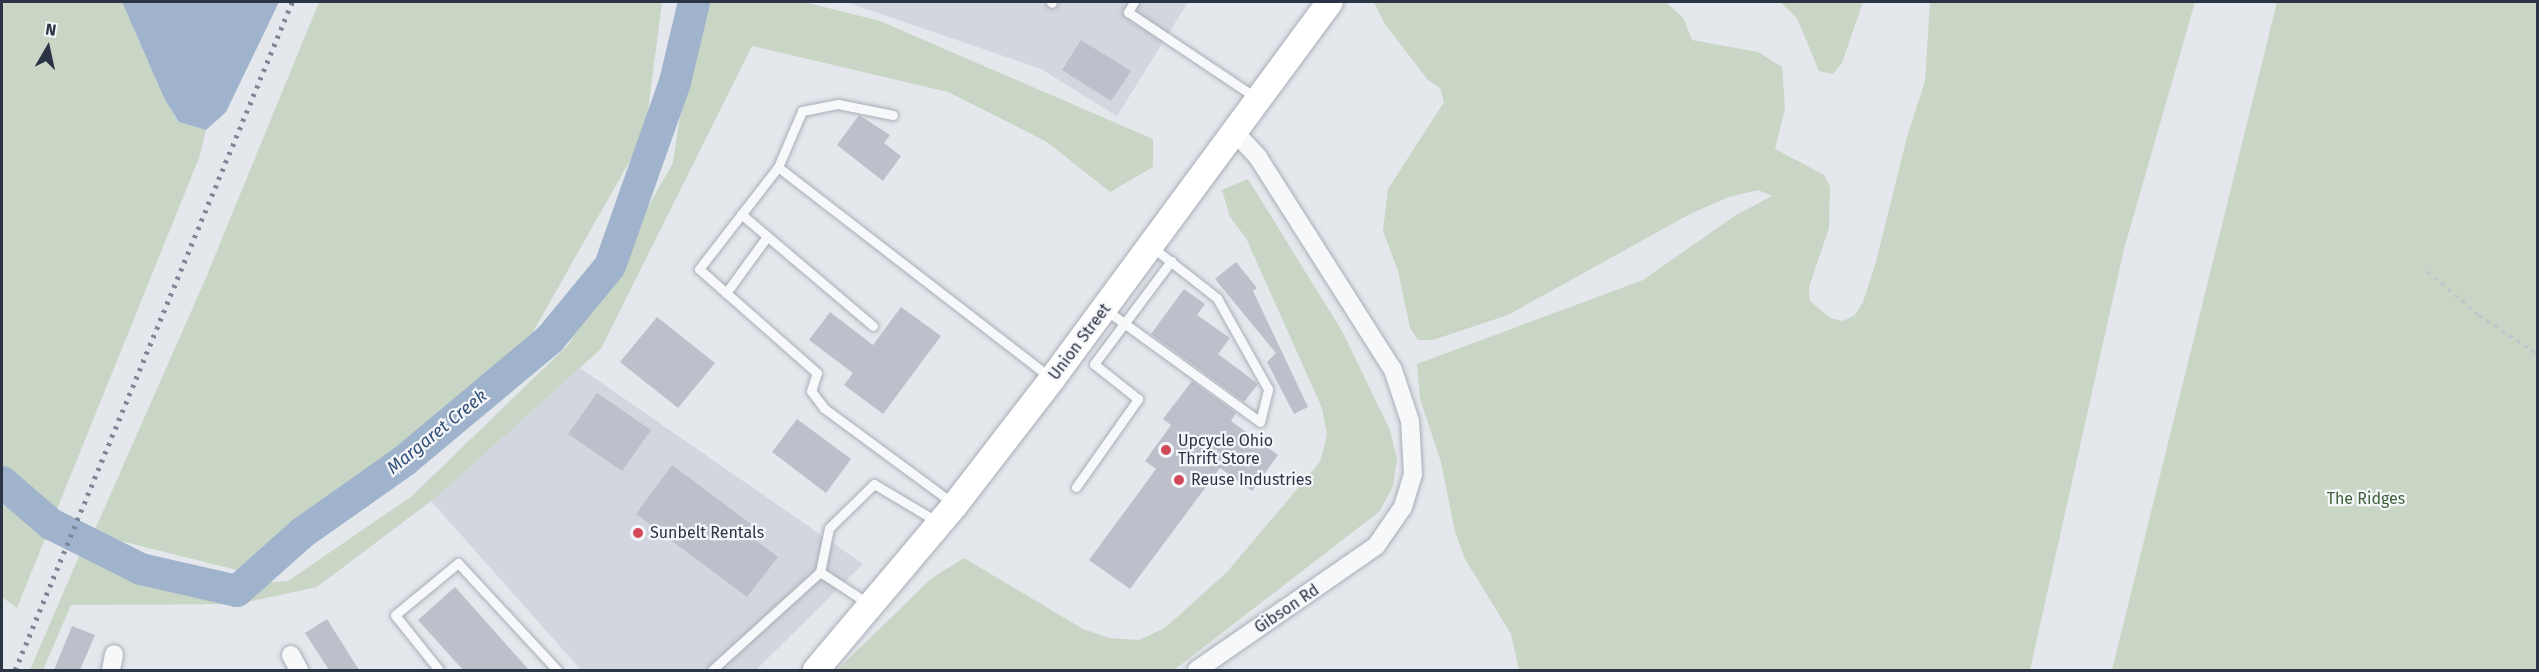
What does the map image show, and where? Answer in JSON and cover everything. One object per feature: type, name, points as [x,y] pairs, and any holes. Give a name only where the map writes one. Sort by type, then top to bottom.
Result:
[{"type":"main road","name":"Union Street","points":[[816,670],[947,514],[1052,379],[1084,357],[1162,254],[1236,133],[1330,2]]},
{"type":"street","name":"Gibson Rd","points":[[1197,670],[1376,546],[1403,507],[1413,474],[1410,421],[1393,370],[1258,157],[1236,133]]},
{"type":"lane","points":[[1134,2],[1128,12],[1260,100]]},
{"type":"lane","points":[[893,116],[838,104],[802,111],[777,167],[699,269],[817,373],[811,391],[824,408],[947,514]]},
{"type":"lane","points":[[777,167],[1052,379]]},
{"type":"lane","points":[[741,214],[766,238],[873,326]]},
{"type":"lane","points":[[726,292],[766,238]]},
{"type":"lane","points":[[1114,317],[1260,422],[1268,389],[1223,308],[1217,298],[1162,254]]},
{"type":"lane","points":[[1076,487],[1138,399],[1084,357]]},
{"type":"lane","points":[[712,670],[820,572],[829,528],[874,484],[947,514]]},
{"type":"lane","points":[[439,670],[395,615],[458,563],[557,670]]},
{"type":"lane","points":[[820,572],[871,605]]},
{"type":"path","points":[[2427,271],[2479,315],[2538,354]]},
{"type":"shaded area","points":[[846,2],[1188,2],[1117,116],[1041,69]]},
{"type":"shaded area","name":"Sunbelt Rentals","points":[[580,368],[863,564],[756,670],[581,670],[431,501]]},
{"type":"green space","points":[[2,2],[122,2],[165,100],[179,122],[206,130],[199,158],[17,608],[2,597]]},
{"type":"green space","points":[[319,2],[662,2],[645,134],[521,353],[257,575],[93,534],[205,280]]},
{"type":"green space","points":[[697,2],[804,2],[880,21],[1153,139],[1153,167],[1110,192],[1047,142],[948,92],[752,46],[601,349],[435,498],[317,587],[237,604],[71,605],[43,670],[30,670],[80,554],[160,566],[219,586],[288,581],[412,496],[569,344],[673,163]]},
{"type":"green space","points":[[1374,2],[1666,2],[1684,19],[1692,40],[1758,52],[1782,67],[1785,108],[1775,149],[1824,175],[1830,187],[1829,228],[1809,287],[1810,301],[1830,318],[1843,321],[1855,315],[1863,302],[1876,262],[1907,137],[1925,81],[1930,2],[2195,2],[2124,249],[2030,670],[1519,670],[1511,634],[1465,559],[1455,532],[1441,462],[1420,399],[1417,364],[1643,280],[1736,215],[1772,196],[1758,190],[1729,197],[1690,214],[1508,315],[1433,340],[1418,340],[1410,328],[1398,271],[1383,231],[1388,189],[1444,102],[1440,88],[1428,80],[1384,23]]},
{"type":"green space","points":[[1780,2],[1863,2],[1842,63],[1833,74],[1819,71],[1797,18]]},
{"type":"green space","name":"The Ridges","points":[[2277,2],[2537,2],[2537,670],[2112,670]]},
{"type":"green space","points":[[1248,179],[1342,331],[1390,430],[1397,459],[1393,486],[1380,511],[1174,670],[837,670],[932,578],[964,558],[1083,629],[1109,638],[1139,640],[1165,628],[1227,572],[1320,462],[1327,435],[1322,408],[1246,238],[1230,217],[1222,190]]},
{"type":"water","points":[[122,2],[279,2],[226,112],[206,130],[179,122],[165,100]]},
{"type":"building","points":[[1081,40],[1131,71],[1111,101],[1062,70]]},
{"type":"building","points":[[859,115],[890,135],[884,143],[901,156],[883,181],[837,145]]},
{"type":"building","points":[[1236,262],[1257,288],[1253,291],[1308,407],[1294,414],[1267,362],[1276,353],[1215,279]]},
{"type":"building","points":[[1184,289],[1205,304],[1197,315],[1230,338],[1218,354],[1258,384],[1244,402],[1151,334]]},
{"type":"building","points":[[901,307],[941,336],[883,414],[844,385],[853,373],[809,340],[830,312],[873,345]]},
{"type":"building","points":[[657,317],[715,363],[678,408],[620,362]]},
{"type":"building","name":"Reuse Industries","points":[[1192,381],[1236,413],[1231,421],[1278,455],[1252,491],[1220,468],[1130,589],[1089,560],[1156,469],[1145,461],[1171,425],[1163,419]]},
{"type":"building","points":[[597,393],[651,430],[622,471],[568,434]]},
{"type":"building","points":[[797,419],[851,459],[826,493],[772,452]]},
{"type":"building","points":[[672,465],[751,524],[745,532],[778,557],[747,597],[636,514]]},
{"type":"building","points":[[455,587],[529,670],[463,670],[418,620]]},
{"type":"building","points":[[327,619],[359,670],[329,670],[305,633]]},
{"type":"building","points":[[72,626],[95,635],[80,670],[54,670]]},
{"type":"waterway","name":"Margaret Creek","points":[[2,482],[51,524],[141,569],[237,591],[302,533],[404,461],[550,339],[610,266],[675,82],[694,2]]},
{"type":"railway","points":[[15,670],[292,2]]},
{"type":"place","name":"Upcycle Ohio Thrift Store","points":[[1166,450]]},
{"type":"place","name":"Reuse Industries","points":[[1179,480]]},
{"type":"place","name":"Sunbelt Rentals","points":[[638,533]]}]
